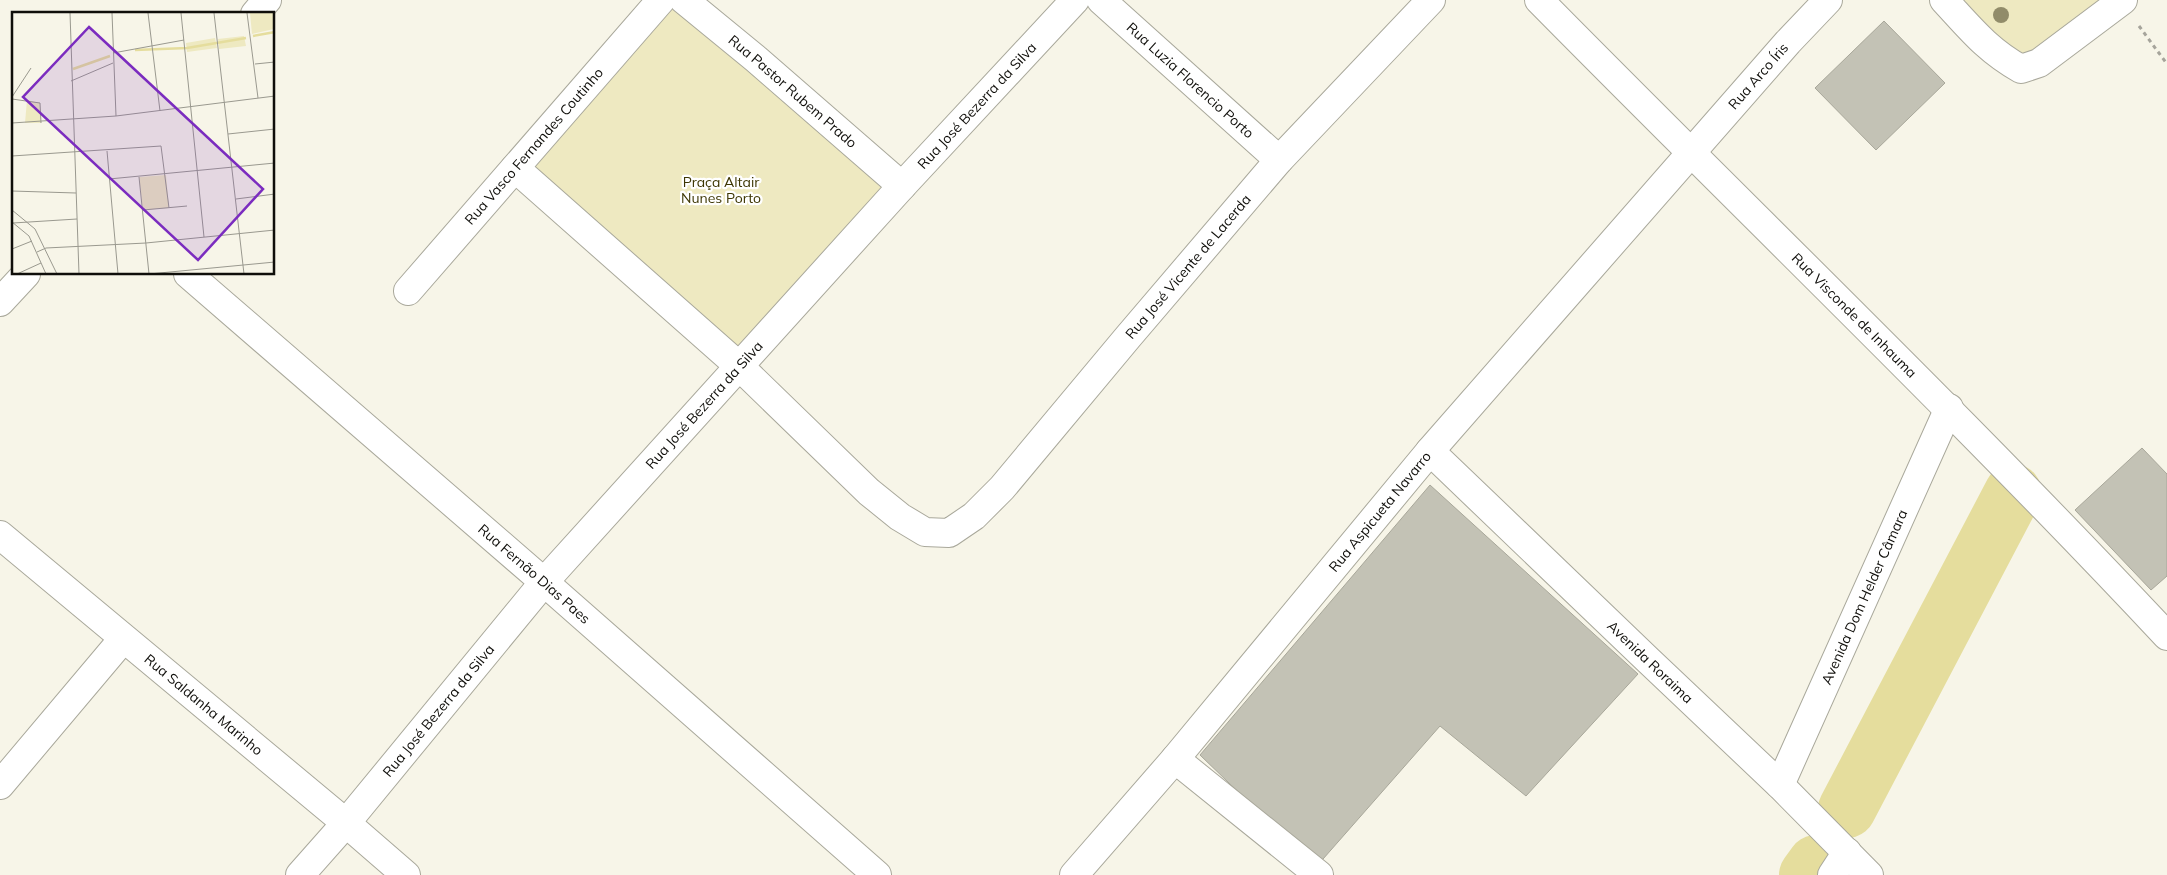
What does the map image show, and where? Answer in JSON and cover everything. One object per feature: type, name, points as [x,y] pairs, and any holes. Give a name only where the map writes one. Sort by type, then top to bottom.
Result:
[{"type":"street","points":[[257,12],[267,0]]},
{"type":"street","name":"Rua Vasco Fernandes Coutinho","points":[[408,291],[661,0]]},
{"type":"street","name":"Rua Pastor Rubem Prado","points":[[684,0],[756,59],[902,186]]},
{"type":"street","name":"Rua José Bezerra da Silva","points":[[300,875],[346,823],[544,582],[902,186],[1075,0]]},
{"type":"street","name":"Rua Luzia Florencio Porto","points":[[1101,0],[1279,160]]},
{"type":"street","name":"Rua José Vicente de Lacerda","points":[[739,366],[869,492],[900,517],[925,532],[949,533],[974,516],[1002,488],[1279,160],[1431,0]]},
{"type":"street","name":"Rua Visconde de Inhauma","points":[[1539,0],[1691,154],[1949,408],[2052,513],[2167,636]]},
{"type":"street","name":"Rua Arco Íris","points":[[1691,154],[1788,42],[1828,0]]},
{"type":"street","points":[[1944,0],[1983,43],[1999,57],[2021,69],[2040,63],[2122,1]]},
{"type":"street","name":"Rua Aspicueta Navarro","points":[[1074,875],[1175,759],[1430,451],[1691,154]]},
{"type":"street","points":[[515,168],[739,366]]},
{"type":"street","points":[[0,302],[25,275]]},
{"type":"street","name":"Rua Fernão Dias Paes","points":[[189,275],[544,582],[877,875]]},
{"type":"street","name":"Avenida Dom Helder Câmara","points":[[1780,785],[1949,408]]},
{"type":"street","name":"Avenida Roraima","points":[[1430,451],[1780,785],[1869,875]]},
{"type":"street","name":"Rua Saldanha Marinho","points":[[0,535],[406,875]]},
{"type":"street","points":[[0,785],[124,639]]},
{"type":"street","points":[[1175,759],[1319,875]]},
{"type":"street","points":[[1832,875],[1847,852]]},
{"type":"path","points":[[2122,1],[2167,64]]},
{"type":"green space","name":"Praça Altair Nunes Porto","points":[[661,0],[683,0],[902,186],[739,366],[515,168]]},
{"type":"green space","points":[[1951,0],[2120,0],[2021,69]]},
{"type":"building","points":[[1884,21],[1945,83],[1876,150],[1815,88]]},
{"type":"building","points":[[2142,448],[2167,474],[2167,576],[2151,590],[2075,510]]},
{"type":"building","points":[[1430,485],[1638,674],[1526,796],[1440,726],[1316,867],[1200,755]]},
{"type":"waterway","points":[[1847,809],[2013,493]]},
{"type":"waterway","points":[[1808,875],[1816,864]]}]
